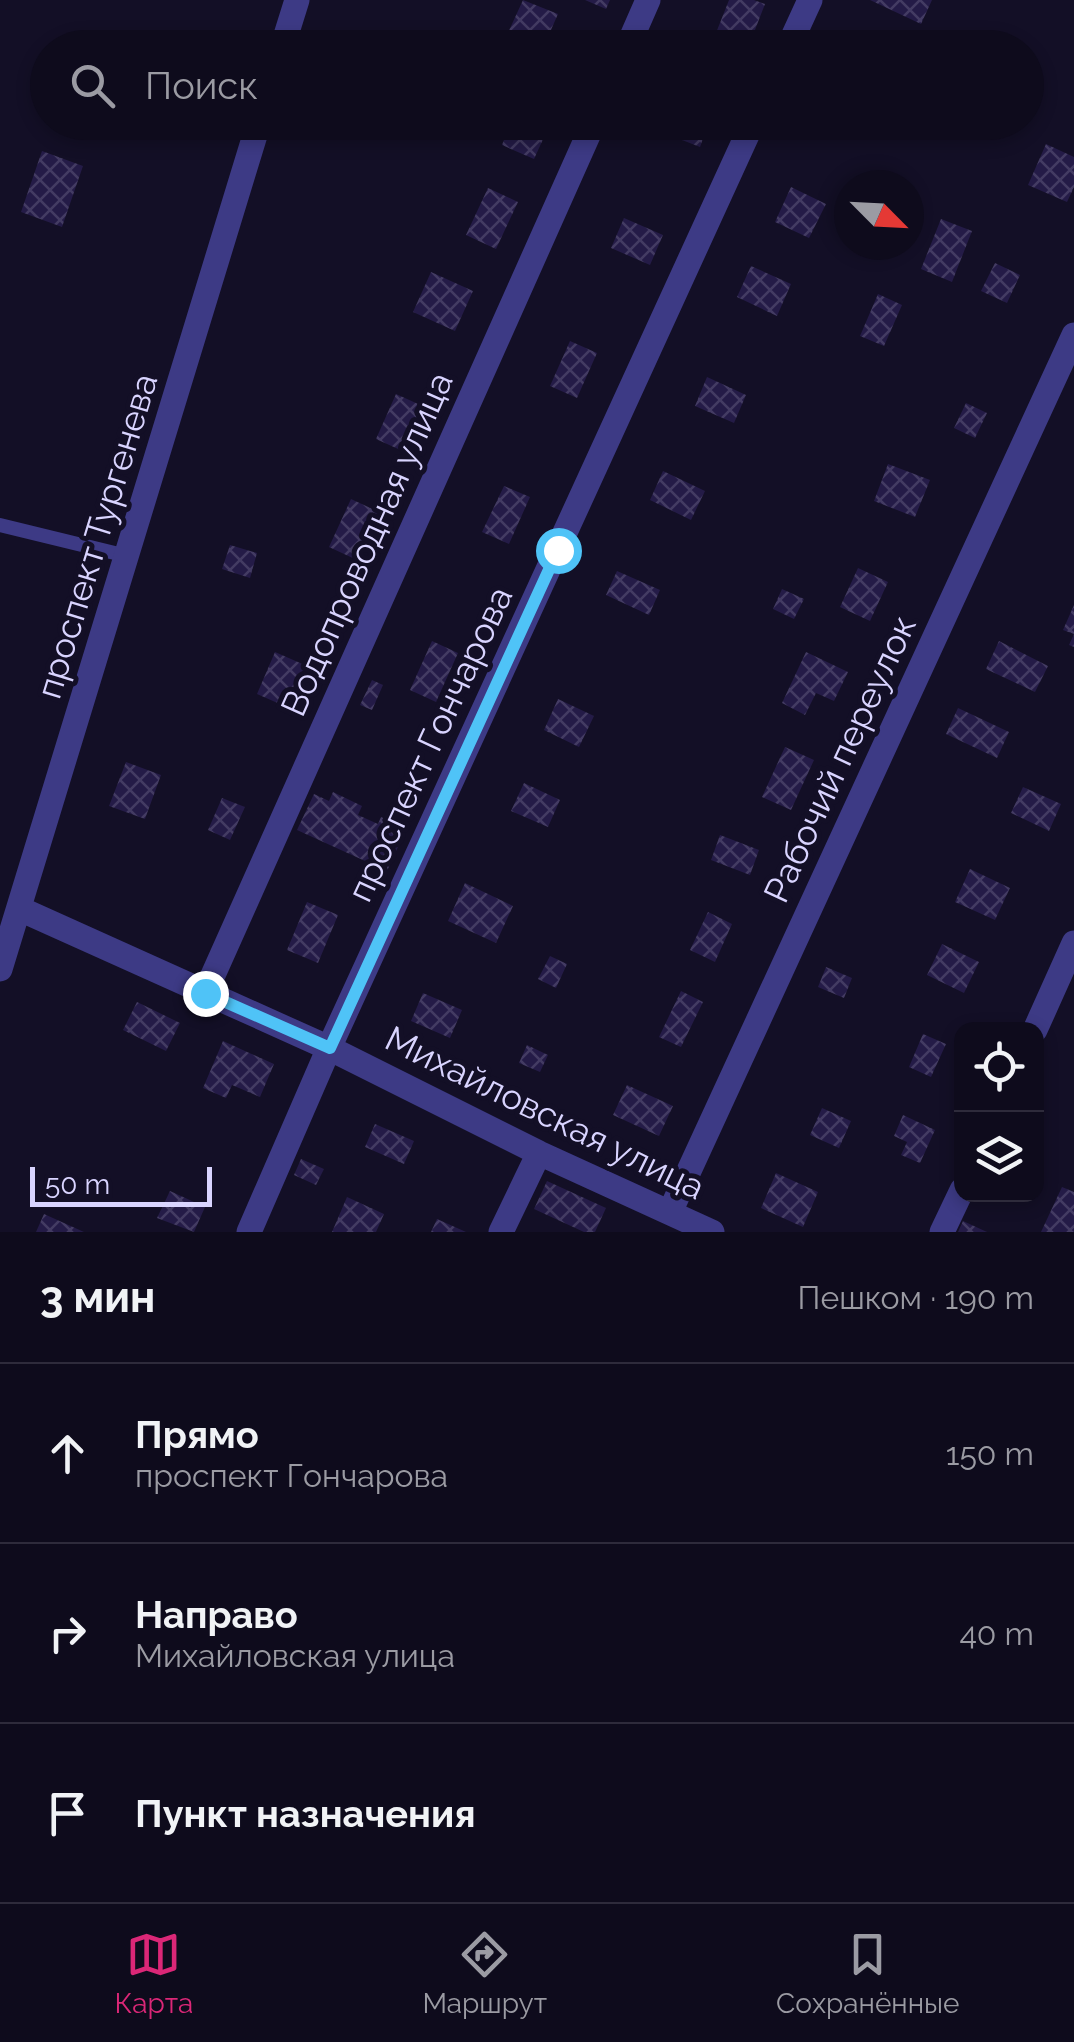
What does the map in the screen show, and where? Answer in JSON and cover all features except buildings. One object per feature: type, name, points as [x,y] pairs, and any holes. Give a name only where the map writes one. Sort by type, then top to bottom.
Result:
[{"type":"street","points":[[287,30],[296,0]]},
{"type":"street","points":[[635,30],[648,0]]},
{"type":"street","points":[[796,30],[810,0]]},
{"type":"street","name":"проспект Тургенева","points":[[0,969],[254,140]]},
{"type":"street","name":"Водопроводная улица","points":[[205,993],[586,140]]},
{"type":"street","name":"проспект Гончарова","points":[[249,1232],[746,140]]},
{"type":"street","name":"Рабочий переулок","points":[[670,1212],[1074,334]]},
{"type":"street","name":"Михайловская улица","points":[[20,909],[330,1048],[539,1153],[712,1232]]},
{"type":"street","points":[[1039,1022],[1074,943]]},
{"type":"street","points":[[501,1232],[539,1153]]},
{"type":"street","points":[[942,1232],[956,1202]]},
{"type":"lane","points":[[0,525],[127,556]]},
{"type":"route","points":[[205,993],[330,1048],[558,550]]}]
